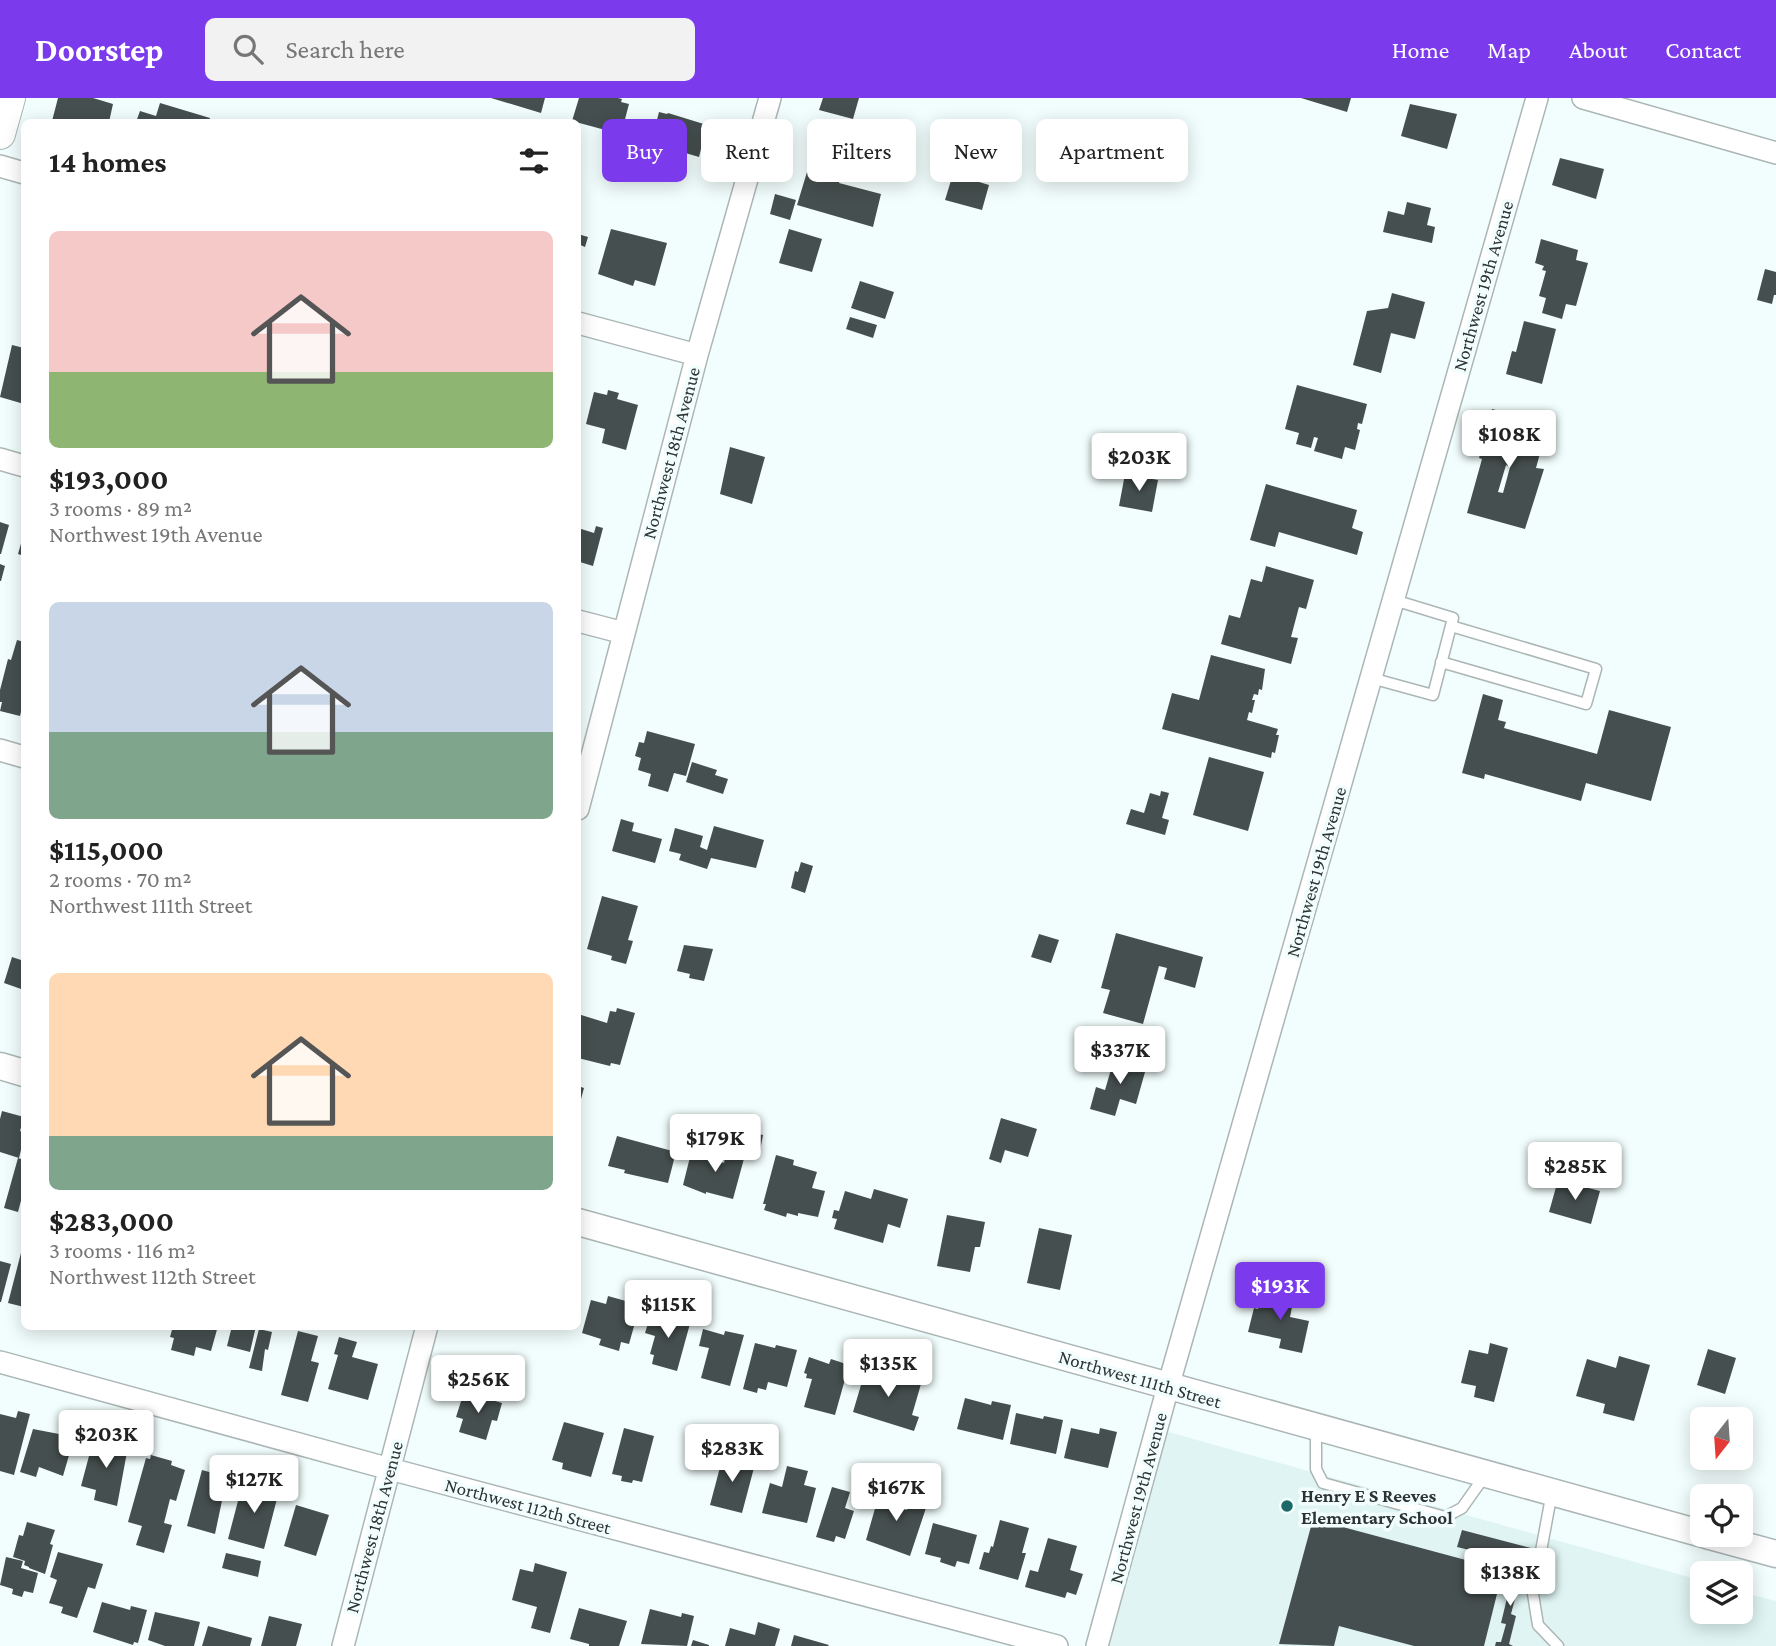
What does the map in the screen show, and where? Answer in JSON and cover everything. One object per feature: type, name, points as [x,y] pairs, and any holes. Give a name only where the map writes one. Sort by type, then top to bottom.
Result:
[{"type":"main road","points":[[0,134],[10,98]]},
{"type":"street","name":"Northwest 18th Avenue","points":[[581,797],[697,355],[770,98]]},
{"type":"street","name":"Northwest 19th Avenue","points":[[1097,1646],[1168,1387],[1537,98]]},
{"type":"street","points":[[1583,98],[1776,153]]},
{"type":"street","points":[[0,166],[21,172]]},
{"type":"street","points":[[581,324],[697,355]]},
{"type":"street","points":[[0,459],[21,465]]},
{"type":"street","points":[[581,622],[624,634]]},
{"type":"street","points":[[0,750],[21,756]]},
{"type":"street","points":[[0,1066],[21,1072]]},
{"type":"street","name":"Northwest 111th Street","points":[[581,1223],[1690,1530]]},
{"type":"street","name":"Northwest 18th Avenue","points":[[343,1646],[426,1330]]},
{"type":"street","name":"Northwest 112th Street","points":[[0,1362],[390,1469],[1057,1646]]},
{"type":"street","name":"Northwest 111th Street","points":[[1753,1546],[1775,1551]]},
{"type":"lane","points":[[1371,678],[1433,695],[1453,618],[1394,600]]},
{"type":"lane","points":[[1441,662],[1586,704],[1596,669],[1451,626]]},
{"type":"lane","points":[[1316,1427],[1316,1469],[1323,1483],[1420,1511],[1445,1517],[1462,1508],[1486,1474]]},
{"type":"lane","points":[[1552,1492],[1532,1594],[1538,1625],[1558,1646]]},
{"type":"shaded area","name":"Henry E S Reeves Elementary School","points":[[1161,1430],[1690,1577],[1690,1624],[1753,1624],[1753,1595],[1776,1601],[1776,1646],[1106,1646]]},
{"type":"building","points":[[58,98],[93,98],[113,104],[110,119],[53,119]]},
{"type":"building","points":[[491,98],[545,98],[541,113]]},
{"type":"building","points":[[579,98],[618,98],[629,104],[625,119],[602,119],[602,129],[581,123],[581,119],[573,119]]},
{"type":"building","points":[[823,98],[859,98],[853,119],[819,110]]},
{"type":"building","points":[[1301,98],[1351,98],[1347,112]]},
{"type":"building","points":[[160,103],[210,118],[137,119],[140,111],[156,116]]},
{"type":"building","points":[[1410,104],[1457,114],[1447,149],[1401,136]]},
{"type":"building","points":[[659,112],[668,113],[701,123],[699,157],[687,154],[687,119],[657,119]]},
{"type":"building","points":[[1560,158],[1604,169],[1596,199],[1552,185]]},
{"type":"building","points":[[807,172],[807,182],[839,182],[881,194],[873,227],[797,205]]},
{"type":"building","points":[[951,182],[979,182],[989,185],[982,210],[945,200]]},
{"type":"building","points":[[775,194],[796,200],[790,220],[770,214]]},
{"type":"building","points":[[1407,202],[1431,208],[1427,225],[1435,227],[1432,243],[1383,232],[1388,211],[1404,215]]},
{"type":"building","points":[[611,229],[667,243],[655,286],[635,280],[633,286],[598,274]]},
{"type":"building","points":[[789,229],[822,239],[812,272],[779,263]]},
{"type":"building","points":[[581,235],[588,237],[585,247],[581,245]]},
{"type":"building","points":[[1541,239],[1578,250],[1576,260],[1588,263],[1576,306],[1566,304],[1562,319],[1542,313],[1546,298],[1539,296],[1546,271],[1542,270],[1544,266],[1535,263]]},
{"type":"building","points":[[1765,269],[1776,272],[1776,295],[1772,304],[1757,300]]},
{"type":"building","points":[[860,281],[894,292],[885,319],[851,308]]},
{"type":"building","points":[[1392,293],[1425,302],[1415,339],[1391,333],[1381,373],[1353,365],[1367,311],[1388,308]]},
{"type":"building","points":[[850,317],[877,325],[873,338],[846,329]]},
{"type":"building","points":[[1524,321],[1556,329],[1542,384],[1506,374],[1512,351],[1516,352]]},
{"type":"building","points":[[12,345],[21,347],[21,403],[0,397]]},
{"type":"building","points":[[1297,385],[1367,404],[1362,424],[1358,423],[1357,429],[1360,430],[1355,450],[1345,447],[1342,459],[1314,451],[1318,438],[1314,437],[1311,448],[1296,444],[1299,433],[1285,429]]},
{"type":"building","points":[[608,390],[619,393],[617,399],[638,405],[626,450],[602,443],[605,429],[586,424],[594,392],[607,395]]},
{"type":"building","points":[[1492,409],[1548,424],[1536,468],[1544,469],[1525,529],[1467,513],[1482,459],[1479,458]],"holes":[[[1506,465],[1510,467],[1503,493],[1498,492]]]},
{"type":"building","points":[[1137,443],[1167,451],[1163,467],[1132,458]]},
{"type":"building","points":[[730,447],[765,457],[752,504],[720,494]]},
{"type":"building","points":[[1125,474],[1158,480],[1152,512],[1119,506]]},
{"type":"building","points":[[1266,484],[1357,510],[1352,528],[1363,532],[1357,555],[1279,532],[1275,547],[1250,540]]},
{"type":"building","points":[[0,522],[9,525],[1,554],[0,554]]},
{"type":"building","points":[[596,526],[603,528],[593,566],[581,562],[581,529],[594,533]]},
{"type":"building","points":[[0,564],[5,566],[1,581],[0,581]]},
{"type":"building","points":[[1266,566],[1314,580],[1306,609],[1299,607],[1291,637],[1298,638],[1291,664],[1221,644],[1229,615],[1240,618],[1251,579],[1262,582]]},
{"type":"building","points":[[17,640],[21,641],[20,716],[0,711],[0,690],[8,659],[11,660]]},
{"type":"building","points":[[1211,655],[1265,669],[1262,690],[1259,689],[1258,695],[1254,694],[1252,713],[1249,712],[1247,720],[1278,729],[1275,753],[1272,752],[1271,758],[1162,729],[1172,693],[1199,700]]},
{"type":"building","points":[[1483,694],[1503,700],[1498,720],[1506,722],[1504,728],[1597,754],[1609,710],[1671,727],[1651,801],[1586,783],[1581,801],[1485,774],[1484,779],[1462,773]]},
{"type":"building","points":[[647,731],[695,744],[686,776],[674,773],[668,792],[648,786],[651,774],[638,770],[641,758],[635,756],[639,742],[644,743]]},
{"type":"building","points":[[1209,757],[1264,772],[1248,831],[1193,815]]},
{"type":"building","points":[[692,762],[717,770],[715,775],[728,779],[723,794],[686,782]]},
{"type":"building","points":[[1161,791],[1169,793],[1162,818],[1169,820],[1165,835],[1126,824],[1131,809],[1144,813],[1150,793],[1160,796]]},
{"type":"building","points":[[621,819],[634,823],[632,831],[662,839],[655,863],[612,851]]},
{"type":"building","points":[[714,826],[764,840],[756,868],[711,858],[707,869],[679,860],[681,854],[669,851],[675,828],[703,836],[700,847],[707,850]]},
{"type":"building","points":[[801,862],[813,866],[805,893],[791,888],[795,871],[798,872]]},
{"type":"building","points":[[602,896],[638,906],[628,940],[633,941],[626,964],[611,960],[612,956],[587,949]]},
{"type":"building","points":[[1116,933],[1203,957],[1195,988],[1164,979],[1167,968],[1159,966],[1143,1024],[1103,1013],[1110,990],[1101,988]]},
{"type":"building","points":[[1039,934],[1059,940],[1051,963],[1031,957]]},
{"type":"building","points":[[684,945],[713,949],[704,981],[689,978],[690,974],[677,971]]},
{"type":"building","points":[[12,957],[21,960],[21,989],[4,983]]},
{"type":"building","points":[[617,1008],[635,1013],[620,1065],[611,1063],[610,1066],[581,1059],[581,1015],[607,1023],[610,1011],[616,1012]]},
{"type":"building","points":[[1115,1056],[1147,1065],[1136,1104],[1120,1099],[1115,1116],[1090,1109],[1096,1087],[1105,1090]]},
{"type":"building","points":[[2,1111],[21,1116],[19,1158],[0,1152]]},
{"type":"building","points":[[1001,1118],[1037,1129],[1028,1157],[1005,1150],[1001,1163],[989,1159]]},
{"type":"building","points":[[749,1132],[763,1135],[759,1156],[744,1152]]},
{"type":"building","points":[[617,1136],[676,1152],[668,1183],[624,1173],[625,1170],[608,1166]]},
{"type":"building","points":[[727,1151],[745,1155],[733,1199],[706,1194],[683,1185],[691,1153],[724,1163]]},
{"type":"building","points":[[776,1155],[794,1160],[793,1165],[817,1172],[812,1188],[825,1191],[818,1217],[787,1213],[786,1217],[764,1210],[766,1204],[763,1204]]},
{"type":"building","points":[[18,1158],[21,1159],[21,1200],[18,1212],[4,1208]]},
{"type":"building","points":[[1558,1180],[1600,1191],[1591,1224],[1549,1212]]},
{"type":"building","points":[[874,1189],[908,1199],[900,1228],[888,1224],[883,1243],[834,1229],[837,1219],[832,1218],[834,1210],[839,1211],[845,1191],[871,1199]]},
{"type":"building","points":[[947,1215],[985,1222],[980,1247],[975,1247],[970,1272],[937,1266]]},
{"type":"building","points":[[1039,1228],[1072,1235],[1060,1290],[1027,1283]]},
{"type":"building","points":[[21,1253],[21,1306],[8,1303]]},
{"type":"building","points":[[0,1261],[11,1264],[1,1302],[0,1302]]},
{"type":"building","points":[[1268,1291],[1294,1297],[1290,1317],[1309,1321],[1302,1353],[1279,1348],[1281,1339],[1248,1332],[1254,1308],[1265,1306]]},
{"type":"building","points":[[608,1296],[640,1305],[629,1344],[621,1342],[619,1351],[599,1345],[601,1339],[582,1333],[591,1300],[606,1304]]},
{"type":"building","points":[[651,1314],[672,1320],[673,1315],[691,1320],[677,1371],[652,1364],[654,1355],[650,1354],[655,1336],[645,1333]]},
{"type":"building","points":[[703,1329],[724,1335],[725,1331],[744,1335],[730,1386],[701,1378],[709,1348],[699,1346]]},
{"type":"building","points":[[172,1330],[217,1330],[211,1351],[196,1347],[194,1356],[171,1350],[174,1338],[170,1337]]},
{"type":"building","points":[[231,1330],[255,1330],[250,1352],[227,1346]]},
{"type":"building","points":[[259,1330],[272,1332],[268,1350],[265,1349],[262,1371],[249,1368]]},
{"type":"building","points":[[298,1331],[318,1336],[311,1361],[319,1363],[308,1402],[281,1395]]},
{"type":"building","points":[[339,1337],[357,1342],[352,1357],[378,1364],[368,1400],[328,1389],[338,1355],[334,1354]]},
{"type":"building","points":[[755,1343],[797,1350],[787,1387],[768,1382],[766,1390],[758,1388],[757,1393],[743,1389]]},
{"type":"building","points":[[1490,1343],[1508,1348],[1494,1402],[1474,1397],[1476,1386],[1461,1383],[1469,1350],[1488,1354]]},
{"type":"building","points":[[1708,1349],[1736,1358],[1725,1394],[1697,1385]]},
{"type":"building","points":[[1619,1356],[1650,1365],[1634,1421],[1603,1413],[1605,1404],[1576,1396],[1587,1359],[1616,1368]]},
{"type":"building","points":[[809,1357],[829,1364],[831,1359],[849,1365],[835,1415],[804,1407],[812,1379],[806,1378],[807,1374],[804,1373]]},
{"type":"building","points":[[866,1368],[900,1378],[901,1373],[910,1376],[908,1381],[921,1384],[912,1415],[919,1417],[914,1431],[853,1412]]},
{"type":"building","points":[[464,1392],[502,1403],[497,1421],[492,1420],[486,1440],[459,1432],[463,1419],[456,1417]]},
{"type":"building","points":[[965,1398],[991,1405],[992,1401],[1011,1405],[1003,1440],[957,1429]]},
{"type":"building","points":[[18,1411],[30,1414],[14,1475],[0,1471],[0,1414],[16,1418]]},
{"type":"building","points":[[1016,1413],[1063,1420],[1056,1454],[1010,1444]]},
{"type":"building","points":[[564,1422],[604,1433],[591,1477],[562,1469],[563,1463],[552,1460]]},
{"type":"building","points":[[61,1426],[76,1431],[63,1476],[39,1467],[36,1477],[20,1472],[33,1429],[59,1434]]},
{"type":"building","points":[[624,1428],[654,1436],[642,1482],[621,1481],[622,1476],[612,1474]]},
{"type":"building","points":[[1071,1428],[1099,1434],[1100,1428],[1117,1432],[1108,1468],[1064,1458]]},
{"type":"building","points":[[111,1435],[127,1440],[117,1506],[94,1500],[96,1490],[81,1486],[93,1441],[108,1445]]},
{"type":"building","points":[[151,1455],[172,1461],[171,1465],[185,1470],[176,1501],[170,1499],[164,1523],[172,1525],[164,1553],[136,1545],[142,1526],[128,1522],[146,1458],[150,1459]]},
{"type":"building","points":[[723,1456],[755,1464],[742,1513],[710,1505]]},
{"type":"building","points":[[787,1466],[808,1471],[804,1485],[816,1488],[807,1523],[762,1513],[770,1483],[782,1487]]},
{"type":"building","points":[[202,1470],[227,1477],[215,1534],[187,1526]]},
{"type":"building","points":[[243,1482],[279,1491],[264,1549],[228,1539]]},
{"type":"building","points":[[832,1487],[850,1492],[845,1508],[854,1511],[845,1539],[836,1536],[834,1542],[816,1537]]},
{"type":"building","points":[[880,1491],[905,1498],[902,1509],[907,1510],[910,1500],[927,1505],[910,1556],[866,1540]]},
{"type":"building","points":[[296,1505],[329,1515],[316,1556],[284,1546]]},
{"type":"building","points":[[1313,1519],[1503,1570],[1484,1646],[1414,1646],[1339,1626],[1334,1646],[1279,1644]]},
{"type":"building","points":[[1000,1520],[1029,1528],[1022,1553],[1026,1553],[1018,1580],[979,1569],[984,1552],[989,1553],[991,1546],[993,1547]]},
{"type":"building","points":[[27,1522],[55,1530],[45,1574],[29,1568],[24,1565],[25,1561],[13,1557],[19,1535],[23,1536]]},
{"type":"building","points":[[933,1523],[977,1535],[969,1564],[957,1561],[955,1567],[940,1562],[941,1558],[925,1554]]},
{"type":"building","points":[[1462,1530],[1531,1548],[1527,1564],[1457,1547]]},
{"type":"building","points":[[1048,1538],[1077,1546],[1070,1570],[1083,1574],[1076,1595],[1067,1592],[1065,1598],[1025,1587],[1030,1570],[1038,1572]]},
{"type":"building","points":[[58,1552],[103,1564],[95,1589],[88,1587],[77,1618],[61,1613],[63,1607],[49,1603],[57,1580],[50,1577]]},
{"type":"building","points":[[226,1553],[261,1561],[258,1577],[222,1568]]},
{"type":"building","points":[[6,1557],[23,1561],[21,1568],[38,1573],[33,1593],[24,1591],[22,1597],[12,1594],[13,1589],[0,1585]]},
{"type":"building","points":[[535,1563],[567,1572],[550,1633],[531,1628],[537,1607],[512,1600],[520,1569],[533,1572]]},
{"type":"building","points":[[1515,1565],[1523,1568],[1511,1614],[1516,1616],[1509,1644],[1513,1646],[1495,1646],[1496,1642],[1501,1642],[1506,1624],[1501,1623]]},
{"type":"building","points":[[102,1602],[130,1610],[131,1606],[147,1610],[138,1643],[134,1642],[133,1645],[93,1632]]},
{"type":"building","points":[[579,1608],[627,1621],[619,1646],[589,1646],[570,1639]]},
{"type":"building","points":[[650,1609],[681,1617],[682,1613],[694,1616],[687,1646],[641,1644]]},
{"type":"building","points":[[155,1612],[200,1622],[194,1646],[165,1646],[148,1640]]},
{"type":"building","points":[[269,1616],[302,1624],[296,1646],[261,1646]]},
{"type":"building","points":[[758,1622],[780,1629],[775,1646],[725,1646],[730,1628],[755,1635]]},
{"type":"building","points":[[208,1626],[252,1638],[250,1646],[202,1646]]},
{"type":"building","points":[[794,1635],[829,1645],[791,1646]]},
{"type":"building","points":[[693,1640],[709,1645],[709,1646],[691,1646]]},
{"type":"place","name":"Henry E S Reeves Elementary School","points":[[1287,1506]]}]
